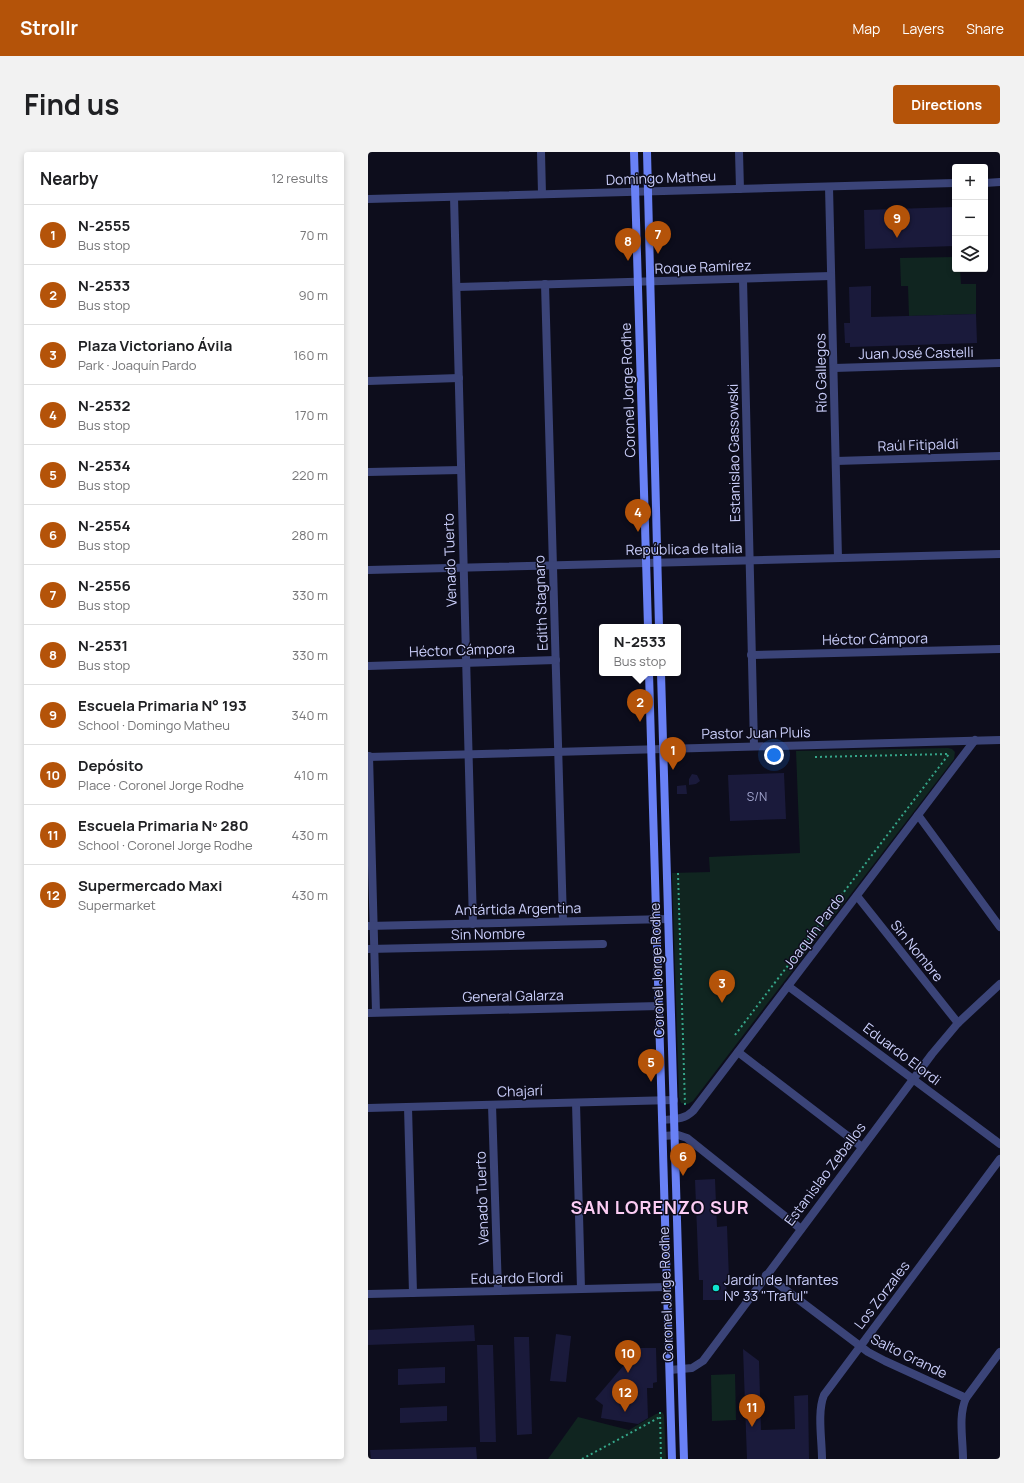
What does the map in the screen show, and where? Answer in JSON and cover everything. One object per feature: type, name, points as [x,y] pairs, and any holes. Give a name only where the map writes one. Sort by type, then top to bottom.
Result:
[{"type":"main road","name":"Coronel Jorge Rodhe","points":[[634,152],[648,624]]},
{"type":"main road","name":"Coronel Jorge Rodhe","points":[[647,152],[659,624]]},
{"type":"main road","name":"Coronel Jorge Rodhe","points":[[650,676],[672,1459]]},
{"type":"main road","name":"Coronel Jorge Rodhe","points":[[661,676],[684,1459]]},
{"type":"street","points":[[541,152],[542,194]]},
{"type":"street","points":[[739,152],[740,189]]},
{"type":"street","points":[[988,183],[1000,182]]},
{"type":"street","name":"Domingo Matheu","points":[[368,199],[952,183]]},
{"type":"street","name":"Río Gallegos","points":[[829,187],[838,558]]},
{"type":"street","name":"Venado Tuerto","points":[[454,197],[473,924]]},
{"type":"street","name":"Roque Ramírez","points":[[456,287],[831,276]]},
{"type":"street","name":"Estanislao Gassowski","points":[[743,279],[754,746]]},
{"type":"street","name":"Edith Stagnaro","points":[[546,284],[563,921]]},
{"type":"street","name":"Juan José Castelli","points":[[834,368],[1000,364]]},
{"type":"street","points":[[368,381],[459,378]]},
{"type":"street","name":"Raúl Fitipaldi","points":[[836,461],[1000,456]]},
{"type":"street","points":[[368,472],[461,470]]},
{"type":"street","name":"República de Italia","points":[[368,570],[1000,554]]},
{"type":"street","name":"Héctor Cámpora","points":[[751,655],[1000,649]]},
{"type":"street","name":"Héctor Cámpora","points":[[368,666],[556,660]]},
{"type":"street","name":"Joaquín Pardo","points":[[662,1120],[685,1117],[693,1111],[975,740]]},
{"type":"street","name":"Pastor Juan Pluis","points":[[369,756],[1000,740]]},
{"type":"street","points":[[369,756],[372,1012]]},
{"type":"street","points":[[918,815],[1000,927]]},
{"type":"street","name":"Sin Nombre","points":[[857,896],[958,1023]]},
{"type":"street","name":"Antártida Argentina","points":[[371,926],[668,918]]},
{"type":"street","name":"Sin Nombre","points":[[371,949],[603,944]]},
{"type":"street","name":"Estanislao Zeballos","points":[[670,1370],[692,1368],[703,1361],[932,1054],[958,1023],[1000,984]]},
{"type":"street","name":"Eduardo Elordi","points":[[788,986],[1000,1144]]},
{"type":"street","name":"General Galarza","points":[[372,1012],[659,1006]]},
{"type":"street","points":[[738,1052],[862,1147]]},
{"type":"street","name":"Chajarí","points":[[368,1108],[674,1100]]},
{"type":"street","points":[[576,1103],[581,1289]]},
{"type":"street","name":"Venado Tuerto","points":[[492,1105],[498,1291]]},
{"type":"street","points":[[408,1107],[413,1293]]},
{"type":"street","points":[[663,1136],[675,1135],[689,1140],[801,1229]]},
{"type":"street","name":"Los Zorzales","points":[[822,1459],[821,1411],[822,1400],[826,1390],[1000,1159]]},
{"type":"street","name":"Salto Grande","points":[[766,1275],[859,1346],[885,1361],[966,1398]]},
{"type":"street","name":"Eduardo Elordi","points":[[368,1294],[667,1287]]},
{"type":"street","points":[[964,1459],[962,1411],[966,1398],[1000,1352]]},
{"type":"path","points":[[735,1035],[949,754],[814,757]]},
{"type":"path","points":[[678,873],[685,1105]]},
{"type":"path","points":[[660,1412],[661,1459]]},
{"type":"path","points":[[582,1459],[660,1417]]},
{"type":"green space","points":[[952,257],[952,272],[960,272],[961,284],[976,284],[976,314],[909,316],[908,286],[901,286],[900,258]]},
{"type":"green space","points":[[948,748],[955,752],[954,759],[693,1101],[688,1104],[681,1103],[679,1097],[672,873],[710,872],[709,857],[800,853],[796,751]]},
{"type":"green space","points":[[735,1374],[736,1420],[712,1421],[711,1375]]},
{"type":"green space","points":[[662,1412],[664,1415],[666,1459],[548,1459],[578,1417],[629,1430]]},
{"type":"building","points":[[952,207],[952,246],[865,249],[864,210]]},
{"type":"building","points":[[871,286],[871,317],[976,314],[977,343],[850,347],[850,343],[845,343],[844,323],[850,323],[849,287]]},
{"type":"building","points":[[784,773],[786,819],[730,821],[728,775]]},
{"type":"building","points":[[692,774],[697,775],[700,781],[696,784],[689,785],[689,779]]},
{"type":"building","points":[[686,785],[687,794],[677,794],[677,786]]},
{"type":"building","points":[[715,1179],[717,1227],[727,1226],[729,1279],[726,1279],[727,1300],[703,1300],[703,1280],[699,1280],[695,1180]]},
{"type":"building","points":[[474,1325],[475,1341],[368,1345],[368,1330]]},
{"type":"building","points":[[556,1334],[571,1336],[566,1382],[550,1381]]},
{"type":"building","points":[[514,1337],[529,1337],[532,1434],[517,1435]]},
{"type":"building","points":[[477,1345],[493,1345],[496,1442],[480,1442]]},
{"type":"building","points":[[639,1348],[656,1348],[657,1382],[653,1383],[653,1388],[647,1388],[648,1418],[638,1424],[601,1418],[603,1405],[595,1399],[631,1357],[639,1357]]},
{"type":"building","points":[[743,1349],[759,1361],[761,1430],[795,1429],[794,1396],[808,1395],[809,1459],[747,1459]]},
{"type":"building","points":[[445,1367],[445,1383],[398,1385],[398,1369]]},
{"type":"building","points":[[447,1406],[447,1421],[400,1423],[400,1408]]},
{"type":"building","points":[[476,1447],[477,1459],[371,1459],[370,1450]]},
{"type":"place","name":"Escuela Primaria N° 193","points":[[897,238]]},
{"type":"place","name":"N-2556","points":[[658,254]]},
{"type":"place","name":"N-2531","points":[[628,261]]},
{"type":"place","name":"N-2532","points":[[638,532]]},
{"type":"place","name":"N-2533","points":[[640,722]]},
{"type":"place","name":"N-2555","points":[[673,770]]},
{"type":"place","name":"Plaza Victoriano Ávila","points":[[722,1003]]},
{"type":"place","name":"N-2534","points":[[651,1082]]},
{"type":"place","name":"N-2554","points":[[683,1176]]},
{"type":"place","name":"Jardín de Infantes N° 33 \"Traful\"","points":[[716,1288]]},
{"type":"place","name":"Depósito","points":[[628,1373]]},
{"type":"place","name":"Supermercado Maxi","points":[[625,1412]]},
{"type":"place","name":"Escuela Primaria Nº 280","points":[[752,1427]]},
{"type":"district","name":"SAN LORENZO SUR","points":[[660,1208]]}]
